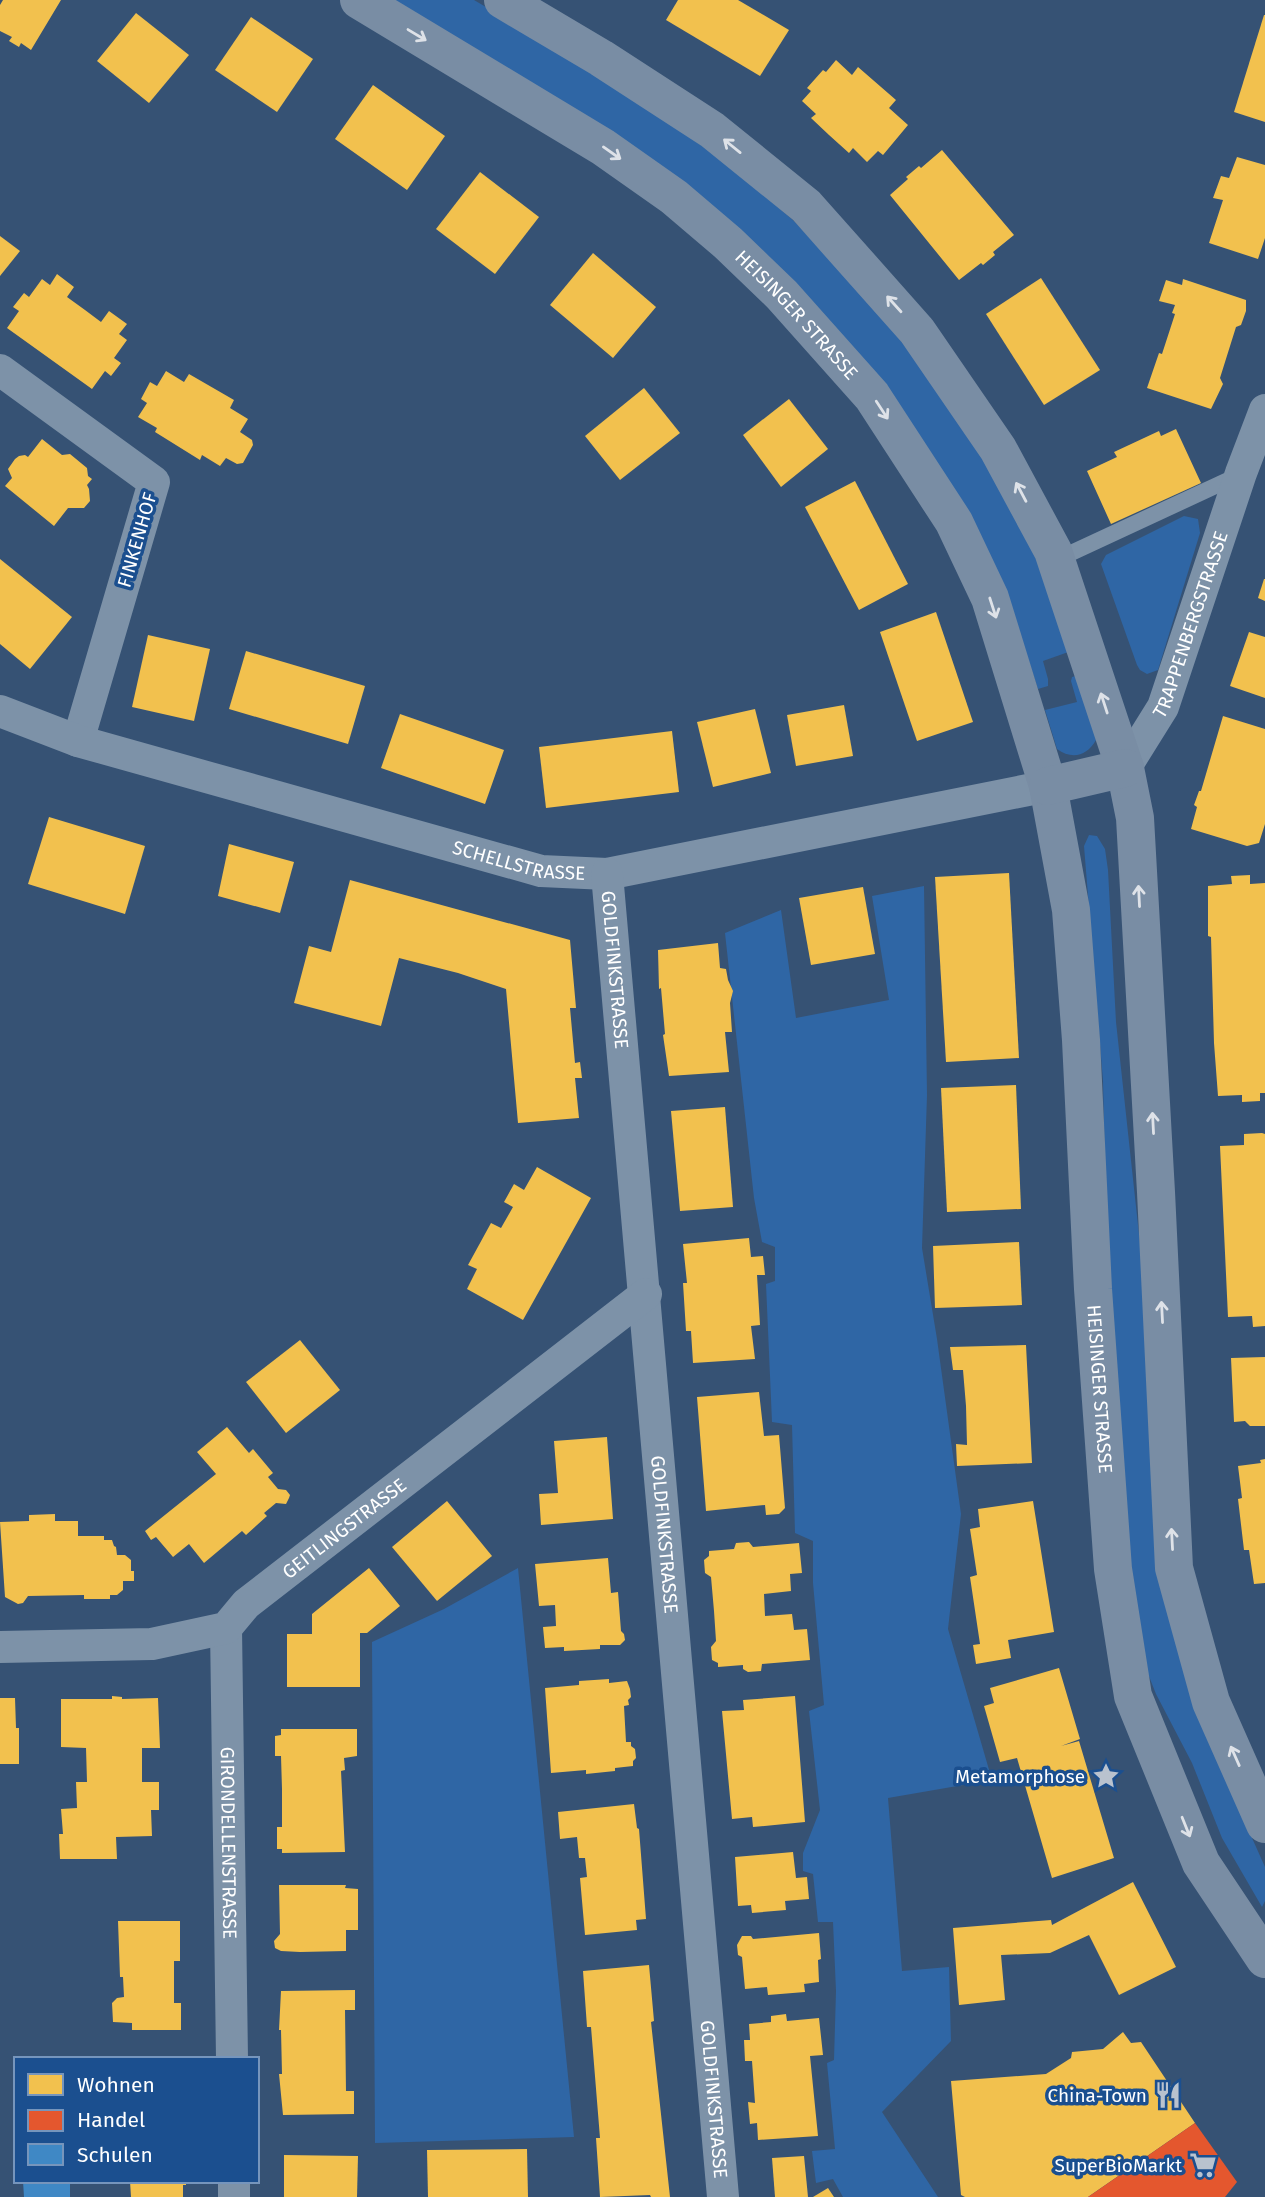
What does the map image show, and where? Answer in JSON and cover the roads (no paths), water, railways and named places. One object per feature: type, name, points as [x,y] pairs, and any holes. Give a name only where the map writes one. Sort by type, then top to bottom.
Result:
[{"type":"main road","name":"HEISINGER STRASSE","points":[[359,0],[603,147],[674,197],[729,243],[782,295],[872,396],[954,522],[990,598],[1048,786],[1071,910],[1093,1289],[1113,1569],[1133,1696],[1201,1863],[1263,1953]]},
{"type":"main road","points":[[503,0],[601,58],[712,130],[806,206],[917,331],[998,449],[1056,560],[1125,768],[1135,818],[1156,1178],[1174,1568],[1211,1702],[1264,1821]]},
{"type":"main road","points":[[1048,786],[1125,768]]},
{"type":"street","name":"FINKENHOF","points":[[0,370],[154,482],[78,741]]},
{"type":"street","name":"TRAPPENBERGSTRASSE","points":[[1125,768],[1163,707],[1241,473],[1265,410]]},
{"type":"street","name":"SCHELLSTRASSE","points":[[0,711],[78,741],[541,871],[607,874],[1048,786]]},
{"type":"street","name":"GOLDFINKSTRASSE","points":[[607,874],[646,1294],[723,2197]]},
{"type":"street","name":"GEITLINGSTRASSE","points":[[226,1628],[246,1604],[646,1294]]},
{"type":"street","points":[[0,1647],[152,1644],[226,1628]]},
{"type":"street","name":"GIRONDELLENSTRASSE","points":[[226,1628],[232,2057]]},
{"type":"lane","points":[[1056,560],[1241,473]]},
{"type":"place","name":"Metamorphose","points":[[1106,1776]]},
{"type":"place","name":"China-Town","points":[[1168,2095]]},
{"type":"place","name":"SuperBioMarkt","points":[[1203,2165]]}]
